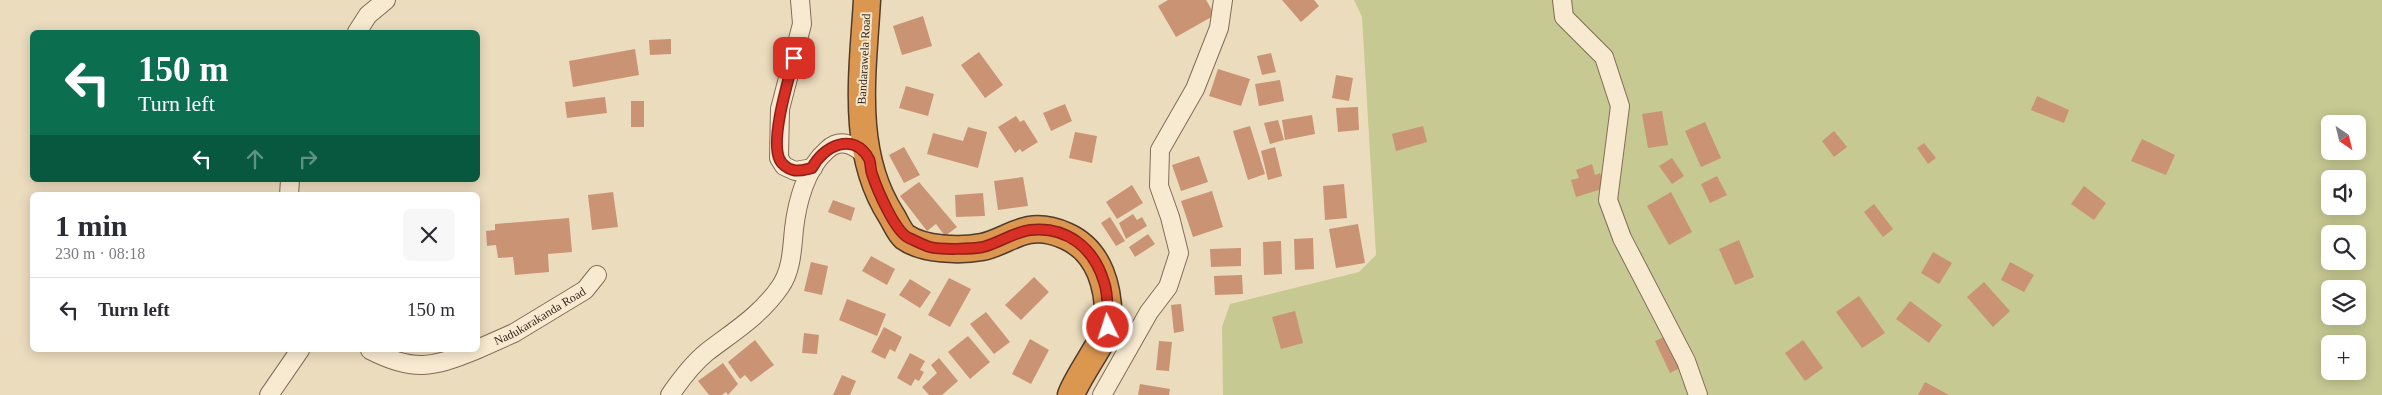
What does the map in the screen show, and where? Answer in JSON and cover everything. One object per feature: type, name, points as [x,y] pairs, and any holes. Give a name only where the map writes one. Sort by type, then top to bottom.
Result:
[{"type":"highway","name":"Bandarawela Road","points":[[867,0],[861,100],[871,172],[884,204],[904,236],[932,248],[983,247],[1029,230],[1054,231],[1076,241],[1092,254],[1105,283],[1108,327],[1075,383],[1071,395]]},
{"type":"lane","points":[[358,30],[368,16],[386,0]]},
{"type":"lane","points":[[800,0],[802,24],[780,109],[779,158],[784,166],[795,171],[812,168]]},
{"type":"lane","points":[[1102,395],[1149,312],[1168,287],[1179,253],[1170,217],[1159,186],[1160,150],[1195,88],[1219,28],[1223,0]]},
{"type":"lane","points":[[1562,0],[1564,17],[1604,57],[1620,106],[1608,200],[1622,238],[1686,361],[1698,395]]},
{"type":"lane","points":[[670,395],[683,376],[706,353],[758,314],[781,287],[787,274],[792,250],[797,210],[812,168],[828,148],[840,143],[849,144],[859,149],[869,159]]},
{"type":"lane","name":"Nadukarakanda Road","points":[[480,349],[514,332],[584,290],[597,275]]},
{"type":"lane","points":[[269,395],[299,352]]},
{"type":"lane","name":"Nadukarakanda Road","points":[[374,352],[393,362],[420,367],[470,352]]},
{"type":"green space","points":[[1354,0],[2382,0],[2382,395],[1223,395],[1222,327],[1230,304],[1359,272],[1376,255],[1362,17]]},
{"type":"building","points":[[1168,0],[1206,0],[1215,15],[1176,37],[1158,6]]},
{"type":"building","points":[[1282,0],[1314,0],[1319,6],[1301,22]]},
{"type":"building","points":[[923,16],[932,46],[902,55],[893,26]]},
{"type":"building","points":[[671,39],[671,54],[650,55],[649,40]]},
{"type":"building","points":[[635,49],[639,75],[573,87],[569,61]]},
{"type":"building","points":[[979,52],[1003,85],[985,98],[961,65]]},
{"type":"building","points":[[1271,53],[1276,72],[1262,75],[1257,56]]},
{"type":"building","points":[[1218,69],[1250,79],[1241,106],[1209,96]]},
{"type":"building","points":[[1336,75],[1353,78],[1349,101],[1332,98]]},
{"type":"building","points":[[1280,80],[1284,101],[1259,106],[1255,84]]},
{"type":"building","points":[[906,86],[934,94],[928,116],[899,108]]},
{"type":"building","points":[[2037,96],[2069,110],[2064,123],[2031,110]]},
{"type":"building","points":[[605,97],[607,113],[567,118],[565,102]]},
{"type":"building","points":[[631,101],[644,101],[644,127],[631,127]]},
{"type":"building","points":[[1065,104],[1072,121],[1051,131],[1043,113]]},
{"type":"building","points":[[1358,107],[1359,130],[1338,132],[1336,108]]},
{"type":"building","points":[[1662,111],[1668,145],[1648,148],[1642,114]]},
{"type":"building","points":[[1312,115],[1315,134],[1285,140],[1282,120]]},
{"type":"building","points":[[1016,116],[1020,122],[1024,120],[1038,142],[1022,152],[1020,149],[1015,153],[998,127]]},
{"type":"building","points":[[1278,120],[1284,140],[1270,144],[1264,123]]},
{"type":"building","points":[[1705,122],[1721,158],[1701,167],[1685,131]]},
{"type":"building","points":[[1250,126],[1265,174],[1248,180],[1233,131]]},
{"type":"building","points":[[1423,126],[1427,142],[1396,151],[1392,134]]},
{"type":"building","points":[[968,127],[987,132],[978,168],[927,154],[933,133],[963,141]]},
{"type":"building","points":[[1834,131],[1847,147],[1834,157],[1822,141]]},
{"type":"building","points":[[1075,132],[1097,136],[1092,163],[1069,158]]},
{"type":"building","points":[[2142,139],[2175,155],[2166,175],[2131,161]]},
{"type":"building","points":[[1924,143],[1936,158],[1928,164],[1917,148]]},
{"type":"building","points":[[904,147],[920,175],[904,183],[889,155]]},
{"type":"building","points":[[1275,147],[1282,176],[1268,180],[1261,151]]},
{"type":"building","points":[[1199,156],[1208,182],[1181,191],[1172,165]]},
{"type":"building","points":[[1672,158],[1684,176],[1672,184],[1659,166]]},
{"type":"building","points":[[1592,164],[1595,175],[1600,173],[1605,188],[1576,197],[1571,180],[1579,178],[1576,170]]},
{"type":"building","points":[[1717,176],[1727,195],[1710,203],[1701,184]]},
{"type":"building","points":[[1023,177],[1028,206],[998,210],[994,181]]},
{"type":"building","points":[[919,182],[957,227],[945,236],[936,224],[927,231],[900,196]]},
{"type":"building","points":[[1344,184],[1347,218],[1325,220],[1323,186]]},
{"type":"building","points":[[1132,185],[1143,203],[1117,219],[1106,202]]},
{"type":"building","points":[[2084,186],[2106,203],[2094,220],[2071,204]]},
{"type":"building","points":[[1212,191],[1223,227],[1193,237],[1181,201]]},
{"type":"building","points":[[613,192],[618,227],[592,230],[588,195]]},
{"type":"building","points":[[1671,192],[1692,232],[1669,245],[1647,206]]},
{"type":"building","points":[[983,193],[985,216],[956,217],[955,195]]},
{"type":"building","points":[[833,200],[855,208],[851,221],[828,212]]},
{"type":"building","points":[[1874,204],[1893,229],[1883,237],[1864,212]]},
{"type":"building","points":[[1133,214],[1137,220],[1142,217],[1147,226],[1126,239],[1119,223]]},
{"type":"building","points":[[1110,217],[1125,241],[1116,246],[1101,223]]},
{"type":"building","points":[[569,218],[572,252],[548,254],[549,272],[515,275],[513,257],[498,258],[496,245],[487,246],[486,231],[495,230],[495,224]]},
{"type":"building","points":[[1358,224],[1365,263],[1336,268],[1329,229]]},
{"type":"building","points":[[1148,234],[1155,244],[1135,257],[1129,247]]},
{"type":"building","points":[[1313,238],[1314,269],[1295,270],[1294,239]]},
{"type":"building","points":[[1739,240],[1754,277],[1735,285],[1719,249]]},
{"type":"building","points":[[1281,241],[1282,274],[1264,275],[1263,242]]},
{"type":"building","points":[[1241,248],[1241,266],[1211,267],[1210,249]]},
{"type":"building","points":[[1933,252],[1952,263],[1939,284],[1921,273]]},
{"type":"building","points":[[871,256],[895,269],[887,285],[862,271]]},
{"type":"building","points":[[811,262],[828,266],[822,295],[804,291]]},
{"type":"building","points":[[2010,262],[2034,275],[2024,292],[2001,280]]},
{"type":"building","points":[[1242,275],[1243,294],[1215,295],[1214,276]]},
{"type":"building","points":[[1034,277],[1049,292],[1021,320],[1005,305]]},
{"type":"building","points":[[949,278],[971,289],[950,327],[928,315]]},
{"type":"building","points":[[910,279],[931,292],[920,308],[899,295]]},
{"type":"building","points":[[1984,282],[2010,311],[1993,327],[1967,297]]},
{"type":"building","points":[[1859,296],[1885,333],[1862,348],[1836,312]]},
{"type":"building","points":[[847,299],[886,314],[877,336],[839,320]]},
{"type":"building","points":[[1910,301],[1942,325],[1929,343],[1896,319]]},
{"type":"building","points":[[1181,304],[1184,331],[1174,333],[1171,305]]},
{"type":"building","points":[[1295,311],[1303,343],[1281,349],[1272,317]]},
{"type":"building","points":[[986,312],[1010,342],[994,354],[970,324]]},
{"type":"building","points":[[884,327],[902,337],[895,352],[890,349],[885,359],[871,352]]},
{"type":"building","points":[[804,333],[819,335],[817,354],[802,353]]},
{"type":"building","points":[[1671,334],[1686,365],[1670,373],[1655,341]]},
{"type":"building","points":[[968,336],[990,362],[970,379],[948,352]]},
{"type":"building","points":[[1030,339],[1049,350],[1031,384],[1012,374]]},
{"type":"building","points":[[755,340],[774,365],[751,382],[745,375],[740,379],[728,362]]},
{"type":"building","points":[[1803,340],[1823,368],[1805,381],[1785,353]]},
{"type":"building","points":[[1159,341],[1172,342],[1169,371],[1156,370]]},
{"type":"building","points":[[910,353],[925,361],[920,370],[924,372],[919,381],[915,379],[911,386],[897,378]]},
{"type":"building","points":[[939,358],[958,381],[942,395],[929,395],[922,387],[937,373],[931,365]]},
{"type":"building","points":[[723,363],[738,384],[728,395],[726,392],[722,395],[709,395],[698,381]]},
{"type":"building","points":[[842,375],[856,381],[850,395],[833,395]]},
{"type":"building","points":[[1925,382],[1949,395],[1918,395]]},
{"type":"building","points":[[1140,384],[1170,389],[1169,395],[1138,395]]},
{"type":"route","points":[[794,58],[780,109],[779,158],[784,166],[795,171],[812,168],[828,148],[840,143],[849,144],[859,149],[869,159],[871,172],[884,204],[904,236],[932,248],[983,247],[1029,230],[1054,231],[1076,241],[1092,254],[1105,283],[1108,327]]}]
